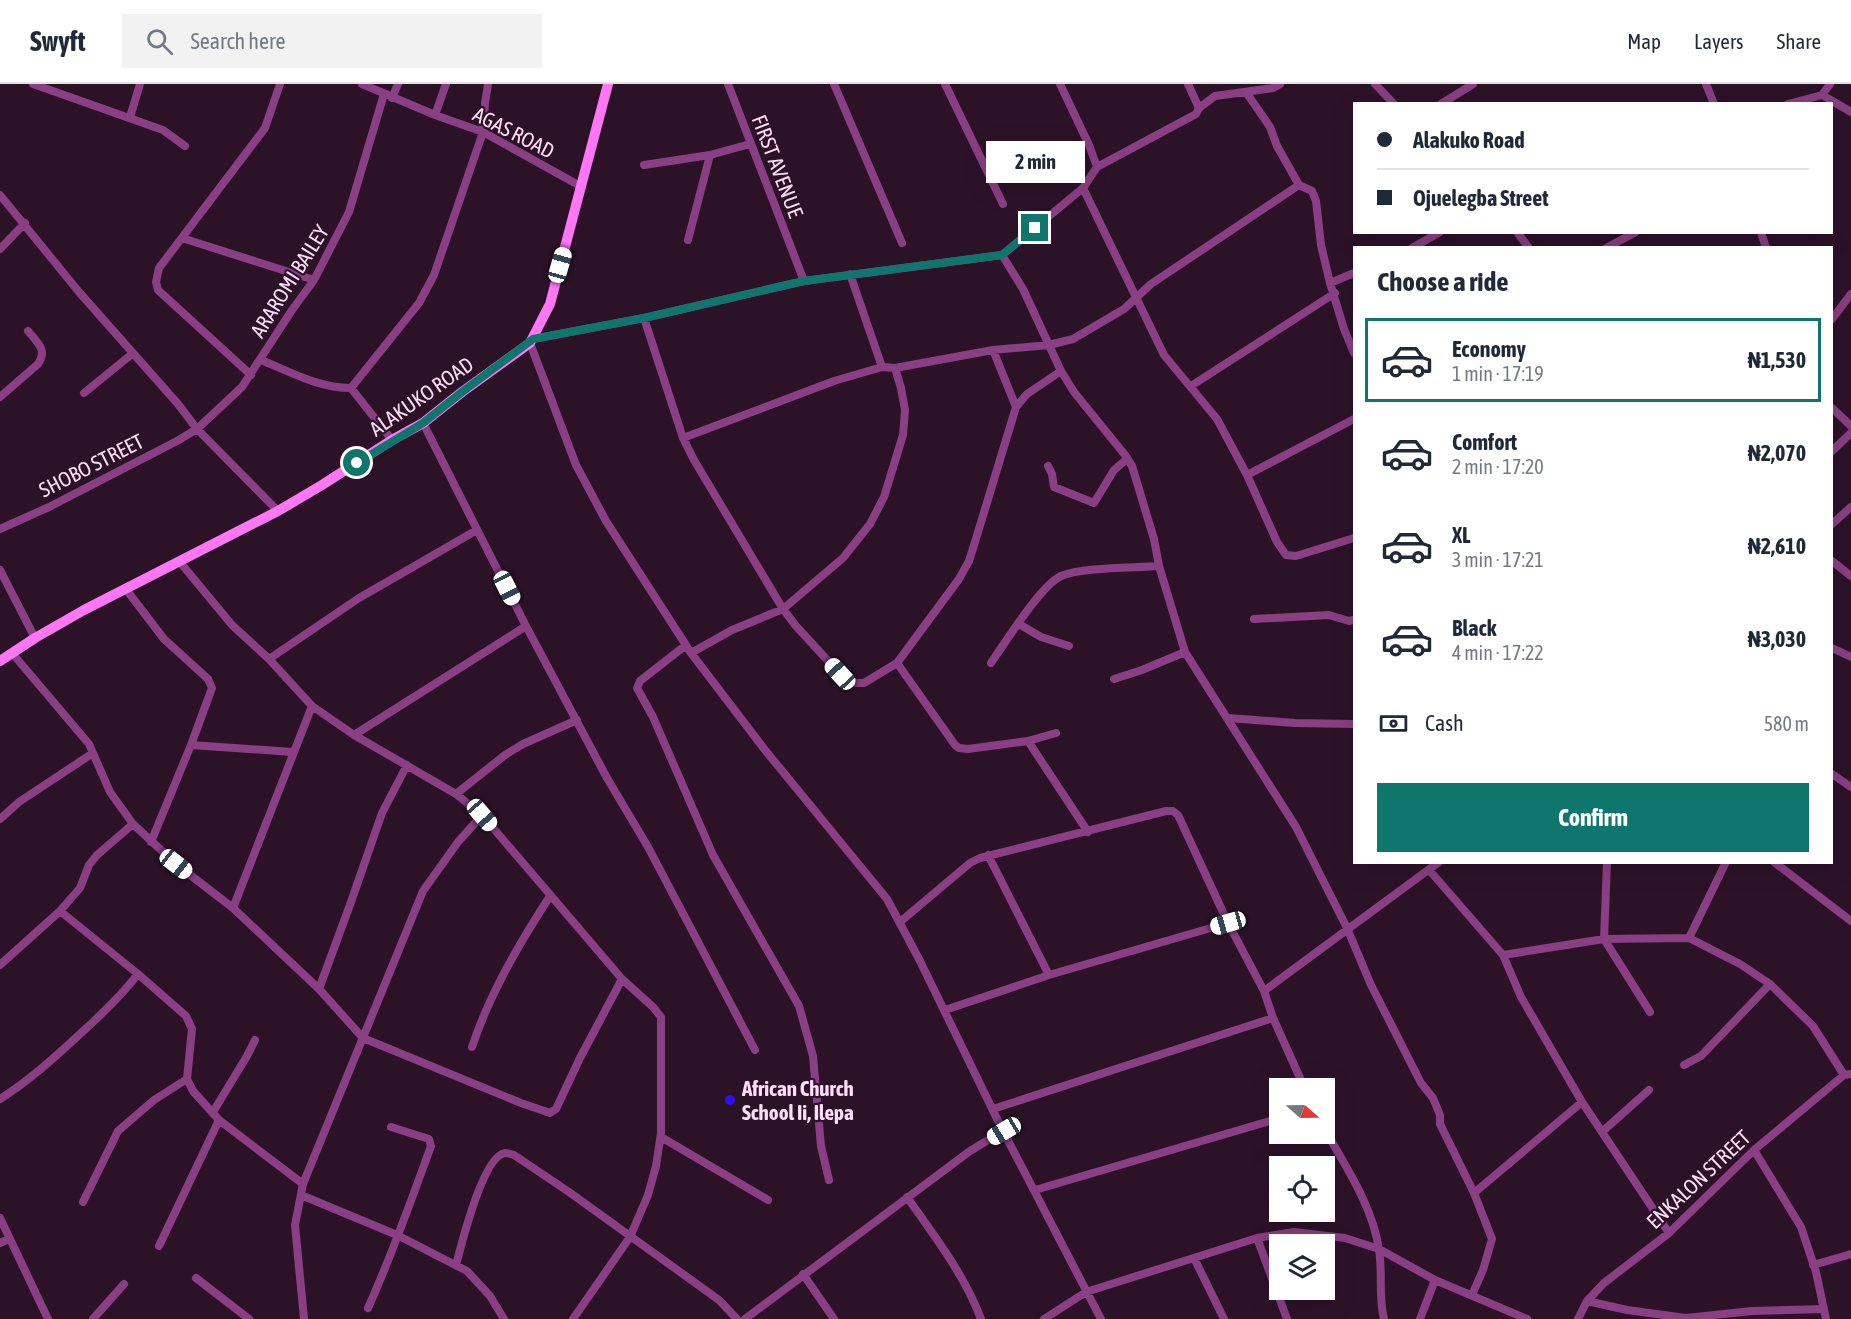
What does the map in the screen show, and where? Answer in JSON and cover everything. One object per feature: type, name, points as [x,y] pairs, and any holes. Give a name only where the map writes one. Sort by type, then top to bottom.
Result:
[{"type":"main road","name":"ALAKUKO ROAD","points":[[0,661],[35,638],[125,588],[278,511],[322,485],[423,423],[532,341],[550,304],[608,84]]},
{"type":"street","points":[[33,84],[163,130],[185,146]]},
{"type":"street","points":[[130,117],[140,84]]},
{"type":"street","points":[[251,375],[159,290],[156,282],[159,268],[265,128],[280,84]]},
{"type":"street","name":"AGAS ROAD","points":[[362,84],[435,115],[483,132],[582,187]]},
{"type":"street","name":"ARAROMI BAILEY","points":[[197,429],[231,399],[251,375],[314,280],[349,212],[388,96],[398,84]]},
{"type":"street","points":[[435,115],[446,84]]},
{"type":"street","points":[[351,388],[418,303],[434,275],[483,132],[484,103],[488,84]]},
{"type":"street","name":"FIRST AVENUE","points":[[728,84],[804,281]]},
{"type":"street","points":[[834,84],[902,243]]},
{"type":"street","points":[[945,84],[1003,204]]},
{"type":"street","points":[[1060,84],[1097,167]]},
{"type":"street","points":[[1188,84],[1199,108]]},
{"type":"street","points":[[1101,1319],[887,899],[765,750],[691,653],[606,521],[582,477],[532,341],[804,281],[1002,255],[1083,188],[1097,167],[1196,114],[1199,108],[1215,96],[1273,88],[1280,84]]},
{"type":"street","points":[[1375,84],[1392,102]]},
{"type":"street","points":[[1444,102],[1473,84]]},
{"type":"street","points":[[1706,84],[1713,102]]},
{"type":"street","points":[[1796,102],[1822,95],[1830,84]]},
{"type":"street","points":[[1246,92],[1270,127],[1277,146],[1299,185],[1312,191],[1316,201],[1321,245],[1330,283],[1353,350]]},
{"type":"street","points":[[1822,95],[1851,111]]},
{"type":"street","points":[[644,165],[710,155],[750,144]]},
{"type":"street","points":[[688,240],[710,155]]},
{"type":"street","points":[[682,438],[834,381],[882,367],[895,368],[993,350],[1049,345],[1073,339],[1124,309],[1151,284],[1299,185]]},
{"type":"street","points":[[1083,188],[1164,355],[1217,419],[1247,475],[1277,542],[1286,555],[1296,556],[1353,538]]},
{"type":"street","points":[[0,195],[197,429],[278,511]]},
{"type":"street","points":[[0,249],[25,223]]},
{"type":"street","points":[[1416,246],[1436,234]]},
{"type":"street","points":[[1610,246],[1632,234]]},
{"type":"street","points":[[182,238],[314,280]]},
{"type":"street","points":[[1002,255],[1023,289],[1061,370],[1074,392],[1131,466],[1185,652],[1296,827],[1347,928],[1371,985],[1421,1083],[1433,1098],[1440,1115],[1440,1124],[1474,1193],[1492,1239],[1483,1270],[1472,1294]]},
{"type":"street","points":[[1330,283],[1353,273]]},
{"type":"street","points":[[850,274],[882,367]]},
{"type":"street","points":[[1191,386],[1335,293]]},
{"type":"street","points":[[1833,318],[1851,294]]},
{"type":"street","points":[[644,318],[682,438],[694,460],[795,626],[847,680],[856,683],[864,683],[897,663],[959,579],[969,561],[1016,407],[1027,394],[1061,370]]},
{"type":"street","points":[[0,397],[42,358],[41,346],[28,331]]},
{"type":"street","points":[[993,350],[1016,407]]},
{"type":"street","points":[[84,393],[132,354]]},
{"type":"street","points":[[261,360],[317,384],[334,388],[351,388]]},
{"type":"street","points":[[691,653],[732,630],[783,609],[843,558],[870,524],[884,497],[903,435],[905,410],[895,368]]},
{"type":"street","points":[[351,388],[392,440]]},
{"type":"street","points":[[1833,409],[1850,424]]},
{"type":"street","points":[[1247,475],[1353,420]]},
{"type":"street","points":[[423,423],[526,626],[607,778],[648,847],[754,1050]]},
{"type":"street","name":"SHOBO STREET","points":[[0,529],[116,474],[197,429]]},
{"type":"street","points":[[1833,450],[1851,433]]},
{"type":"street","points":[[1048,466],[1054,487],[1094,503],[1114,470],[1127,459]]},
{"type":"street","points":[[1833,523],[1851,507]]},
{"type":"street","points":[[269,659],[359,598],[477,530]]},
{"type":"street","points":[[179,561],[232,625],[269,659],[312,706],[354,735],[456,794],[482,815],[622,979],[661,1017],[663,1029],[661,1137],[648,1195],[630,1237],[573,1319]]},
{"type":"street","points":[[1833,562],[1851,576]]},
{"type":"street","points":[[991,663],[1040,595],[1059,577],[1074,572],[1159,566]]},
{"type":"street","points":[[0,570],[35,638]]},
{"type":"street","points":[[125,588],[164,639],[208,679],[211,685],[211,691],[191,745],[151,842]]},
{"type":"street","points":[[1254,619],[1329,615],[1353,620]]},
{"type":"street","points":[[1019,624],[1041,637],[1069,646]]},
{"type":"street","points":[[354,735],[526,626]]},
{"type":"street","points":[[686,645],[640,681],[637,688],[653,717],[713,855],[799,1006],[813,1056],[818,1091],[821,1146],[829,1179]]},
{"type":"street","points":[[1833,648],[1851,657]]},
{"type":"street","points":[[1114,679],[1185,652]]},
{"type":"street","points":[[12,653],[80,731],[93,753],[110,792],[133,824],[151,842],[233,908],[319,989],[363,1038],[550,1113],[556,1109],[622,979]]},
{"type":"street","points":[[897,663],[954,745],[959,748],[968,749],[1028,741],[1056,733]]},
{"type":"street","points":[[233,908],[312,706]]},
{"type":"street","points":[[1228,718],[1353,724]]},
{"type":"street","points":[[456,794],[508,753],[577,720]]},
{"type":"street","points":[[1028,741],[1089,832]]},
{"type":"street","points":[[191,745],[293,752]]},
{"type":"street","points":[[0,819],[19,802],[93,753]]},
{"type":"street","points":[[319,989],[382,813],[407,765]]},
{"type":"street","points":[[1833,775],[1851,787]]},
{"type":"street","points":[[900,922],[970,863],[988,855],[1173,811],[1178,815],[1228,923],[1264,991],[1273,1018],[1300,1078]]},
{"type":"street","points":[[304,1319],[295,1225],[303,1185],[423,891],[458,842],[482,815]]},
{"type":"street","points":[[0,965],[60,911],[80,888],[88,865],[133,824]]},
{"type":"street","points":[[988,855],[1049,975]]},
{"type":"street","points":[[1264,991],[1347,928],[1430,871],[1436,864]]},
{"type":"street","points":[[1607,864],[1604,939],[1650,1012]]},
{"type":"street","points":[[1689,938],[1725,864]]},
{"type":"street","points":[[1777,864],[1851,921]]},
{"type":"street","points":[[1430,871],[1503,955],[1521,998],[1581,1102],[1603,1131],[1669,1233]]},
{"type":"street","points":[[472,1047],[499,982],[519,944],[550,896]]},
{"type":"street","points":[[60,911],[177,1007],[192,1029],[187,1079],[199,1099],[219,1120],[303,1185]]},
{"type":"street","points":[[945,1010],[1049,975],[1228,923]]},
{"type":"street","points":[[1503,955],[1604,939],[1689,938],[1740,964],[1770,984],[1813,1026],[1847,1074]]},
{"type":"street","points":[[0,1099],[45,1067],[114,1003],[138,974]]},
{"type":"street","points":[[1684,1065],[1701,1056],[1770,984]]},
{"type":"street","points":[[993,1109],[1273,1018]]},
{"type":"street","points":[[213,1112],[255,1040]]},
{"type":"street","name":"ENKALON STREET","points":[[1578,1319],[1587,1301],[1604,1283],[1669,1233],[1754,1150],[1847,1074]]},
{"type":"street","points":[[83,1202],[118,1131],[154,1100],[187,1079]]},
{"type":"street","points":[[1603,1131],[1649,1090]]},
{"type":"street","points":[[1474,1193],[1581,1102]]},
{"type":"street","points":[[159,1246],[219,1120]]},
{"type":"street","points":[[1035,1190],[1269,1121]]},
{"type":"street","points":[[368,1308],[392,1254],[431,1146],[429,1139],[391,1127]]},
{"type":"street","points":[[746,1319],[970,1151],[1004,1131]]},
{"type":"street","points":[[661,1137],[768,1200]]},
{"type":"street","points":[[1332,1144],[1367,1209],[1379,1249],[1384,1319]]},
{"type":"street","points":[[1754,1150],[1801,1227],[1814,1265],[1826,1319]]},
{"type":"street","points":[[456,1265],[472,1206],[485,1175],[498,1157],[504,1153],[523,1160],[719,1300],[737,1319]]},
{"type":"street","points":[[301,1195],[397,1235],[467,1271],[490,1296],[504,1319]]},
{"type":"street","points":[[907,1197],[955,1266],[981,1319]]},
{"type":"street","points":[[0,1218],[48,1319]]},
{"type":"street","points":[[1044,1319],[1086,1292],[1257,1238],[1304,1232],[1345,1239],[1379,1249],[1436,1280],[1527,1319]]},
{"type":"street","points":[[1257,1238],[1287,1319]]},
{"type":"street","points":[[0,1244],[9,1239]]},
{"type":"street","points":[[1814,1265],[1851,1254]]},
{"type":"street","points":[[1194,1258],[1224,1319]]},
{"type":"street","points":[[804,1274],[834,1319]]},
{"type":"street","points":[[195,1278],[249,1319]]},
{"type":"street","points":[[1420,1319],[1436,1280]]},
{"type":"street","points":[[93,1319],[124,1284]]},
{"type":"street","points":[[1587,1301],[1627,1310],[1686,1318],[1752,1311],[1824,1309]]},
{"type":"place","name":"African Church School Ii, Ilepa","points":[[730,1100]]},
{"type":"route","points":[[357,463],[423,423],[533,339],[644,318],[804,281],[1002,255],[1035,228]]}]
